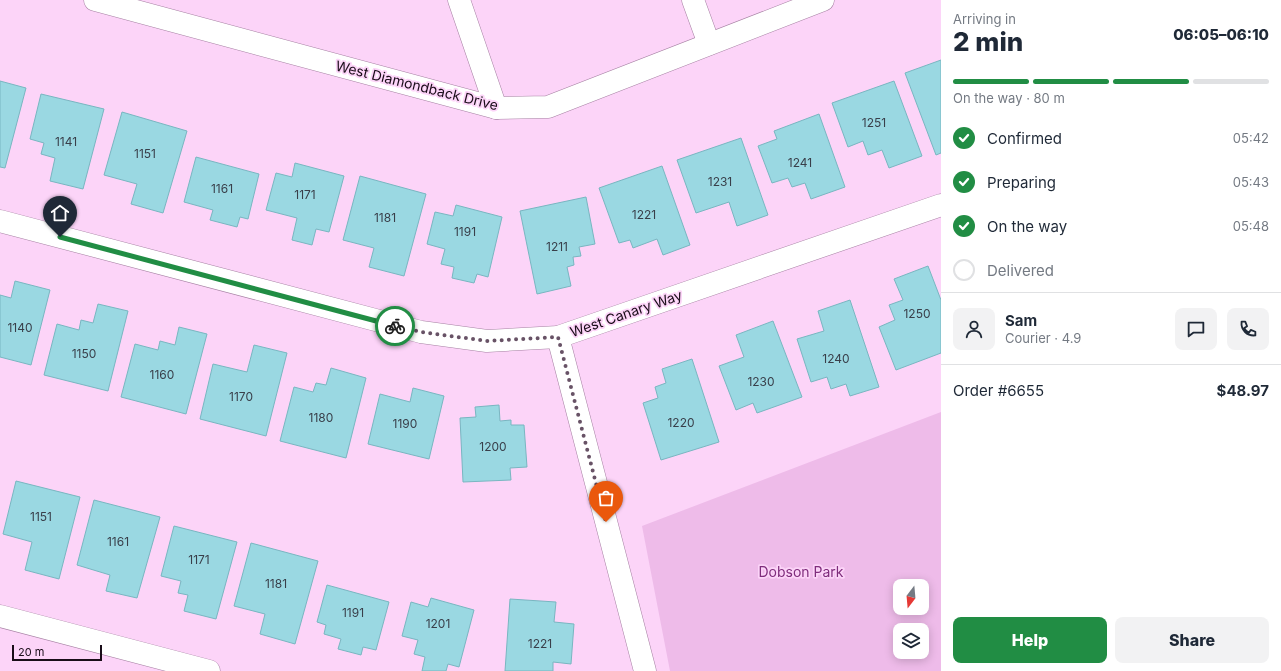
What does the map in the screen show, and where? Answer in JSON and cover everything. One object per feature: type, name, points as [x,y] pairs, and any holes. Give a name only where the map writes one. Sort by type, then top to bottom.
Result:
[{"type":"street","name":"West Diamondback Drive","points":[[95,0],[496,108],[548,107],[823,0]]},
{"type":"street","points":[[459,0],[496,108]]},
{"type":"street","points":[[693,0],[709,44]]},
{"type":"street","name":"West Canary Way","points":[[0,221],[421,332],[487,341],[558,337],[941,205]]},
{"type":"street","points":[[558,337],[645,671]]},
{"type":"street","points":[[0,616],[209,671]]},
{"type":"green space","name":"Dobson Park","points":[[941,412],[941,671],[670,671],[642,526]]},
{"type":"building","points":[[941,60],[941,153],[936,155],[905,73]]},
{"type":"building","points":[[0,81],[26,88],[5,168],[0,167]]},
{"type":"building","points":[[894,81],[922,156],[889,168],[882,150],[868,155],[863,141],[848,147],[832,103]]},
{"type":"building","points":[[41,94],[104,109],[83,189],[50,181],[55,158],[41,154],[44,143],[30,139]]},
{"type":"building","points":[[122,112],[187,131],[163,213],[131,204],[137,184],[104,175]]},
{"type":"building","points":[[819,114],[845,187],[811,199],[805,183],[792,187],[788,178],[772,183],[758,146],[777,139],[774,131]]},
{"type":"building","points":[[741,138],[768,215],[737,226],[729,202],[696,213],[677,160]]},
{"type":"building","points":[[196,157],[259,174],[248,219],[240,217],[237,227],[210,220],[213,210],[184,202]]},
{"type":"building","points":[[295,163],[344,176],[329,232],[316,229],[312,245],[292,240],[297,218],[266,210],[276,173],[292,177]]},
{"type":"building","points":[[662,166],[690,245],[663,255],[657,239],[633,248],[630,240],[619,243],[599,188]]},
{"type":"building","points":[[360,176],[426,194],[404,276],[369,267],[374,248],[343,240]]},
{"type":"building","points":[[586,197],[595,244],[579,247],[581,256],[573,257],[574,265],[567,267],[571,286],[537,294],[520,211]]},
{"type":"building","points":[[456,205],[502,217],[488,277],[477,274],[474,283],[452,278],[454,267],[441,264],[445,249],[427,244],[435,212],[453,216]]},
{"type":"building","points":[[928,266],[941,300],[941,353],[896,370],[879,327],[895,320],[889,305],[903,300],[894,279]]},
{"type":"building","points":[[15,281],[50,290],[31,365],[0,357],[0,295],[11,298]]},
{"type":"building","points":[[850,300],[879,387],[850,396],[846,384],[831,389],[827,377],[811,382],[797,339],[824,331],[818,311]]},
{"type":"building","points":[[98,304],[128,311],[108,391],[44,375],[57,324],[79,330],[81,320],[93,323]]},
{"type":"building","points":[[773,321],[802,397],[757,413],[753,403],[736,410],[719,366],[744,357],[736,335]]},
{"type":"building","points":[[179,327],[207,334],[186,414],[121,397],[135,344],[158,350],[160,341],[175,345]]},
{"type":"building","points":[[254,345],[287,353],[266,436],[200,419],[213,364],[247,372]]},
{"type":"building","points":[[692,359],[719,442],[661,460],[643,403],[658,398],[655,387],[666,383],[662,369]]},
{"type":"building","points":[[331,368],[366,378],[346,458],[280,441],[294,387],[313,392],[316,383],[326,385]]},
{"type":"building","points":[[413,388],[444,396],[429,459],[368,444],[380,394],[410,402]]},
{"type":"building","points":[[499,405],[500,421],[511,420],[511,425],[524,425],[527,467],[510,468],[511,480],[463,482],[460,418],[476,417],[475,407]]},
{"type":"building","points":[[16,481],[80,497],[59,579],[25,570],[32,542],[3,534]]},
{"type":"building","points":[[94,500],[160,517],[137,598],[106,591],[110,575],[77,565]]},
{"type":"building","points":[[174,526],[237,542],[216,619],[184,611],[188,595],[178,593],[181,581],[161,576]]},
{"type":"building","points":[[251,543],[318,561],[295,644],[260,634],[265,614],[234,606]]},
{"type":"building","points":[[327,585],[389,602],[376,650],[363,647],[361,655],[338,649],[341,639],[324,634],[326,625],[317,622]]},
{"type":"building","points":[[431,598],[474,610],[459,667],[448,664],[446,671],[422,671],[425,657],[414,654],[418,640],[402,636],[411,602],[428,607]]},
{"type":"building","points":[[510,599],[556,602],[554,622],[574,624],[571,664],[553,662],[553,671],[505,671]]},
{"type":"way so far","points":[[395,326],[421,332],[487,341],[558,337],[606,522]]},
{"type":"route","points":[[60,237],[395,326]]}]
